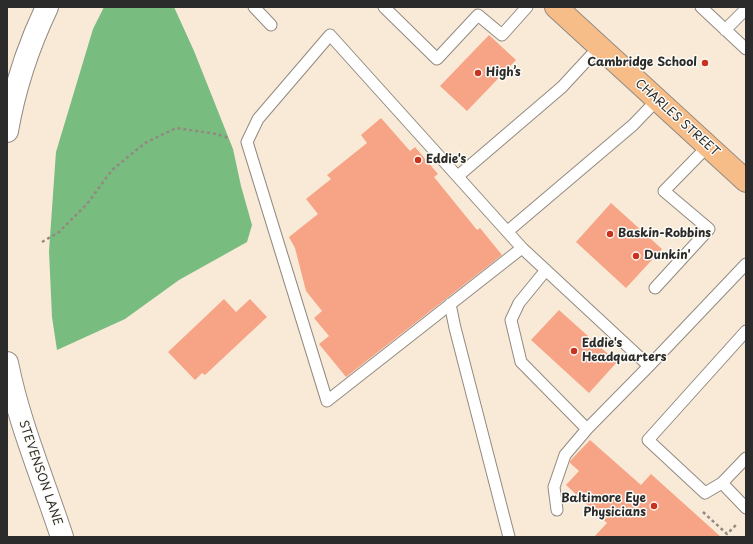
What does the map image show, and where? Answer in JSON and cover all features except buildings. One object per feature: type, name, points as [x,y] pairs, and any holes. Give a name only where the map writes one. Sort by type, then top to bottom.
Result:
[{"type":"main road","name":"CHARLES STREET","points":[[556,7],[746,181]]},
{"type":"street","points":[[7,131],[17,88],[28,53],[47,7]]},
{"type":"street","name":"STEVENSON LANE","points":[[7,363],[12,388],[21,418],[62,537]]},
{"type":"lane","points":[[254,7],[271,25]]},
{"type":"lane","points":[[384,7],[437,59],[478,15],[502,35],[527,7]]},
{"type":"lane","points":[[701,7],[746,49]]},
{"type":"lane","points":[[725,30],[746,9]]},
{"type":"lane","points":[[522,248],[327,401],[247,142],[258,119],[330,35],[522,248],[649,366]]},
{"type":"lane","points":[[458,176],[562,87],[599,47]]},
{"type":"lane","points":[[508,231],[633,125],[657,100]]},
{"type":"lane","points":[[655,288],[709,229],[664,191],[708,146]]},
{"type":"lane","points":[[557,510],[554,487],[565,454],[587,429],[746,264]]},
{"type":"lane","points":[[546,270],[519,303],[511,320],[521,362],[587,429]]},
{"type":"lane","points":[[450,304],[509,537]]},
{"type":"lane","points":[[746,331],[648,440],[705,493],[722,483],[746,458]]},
{"type":"lane","points":[[722,483],[746,508]]},
{"type":"path","points":[[42,242],[58,232],[87,204],[112,170],[145,143],[157,137],[176,128],[217,134],[247,142]]},
{"type":"green space","points":[[104,7],[174,7],[194,51],[233,149],[241,186],[252,225],[247,242],[179,280],[125,319],[57,350],[52,317],[49,251],[56,152],[93,29]]},
{"type":"place","name":"Cambridge School","points":[[705,63]]},
{"type":"place","name":"High’s","points":[[478,73]]},
{"type":"place","name":"Eddie's","points":[[418,160]]},
{"type":"place","name":"Baskin-Robbins","points":[[610,234]]},
{"type":"place","name":"Dunkin'","points":[[636,256]]},
{"type":"place","name":"Eddie's Headquarters","points":[[574,351]]},
{"type":"place","name":"Baltimore Eye Physicians","points":[[654,506]]}]
